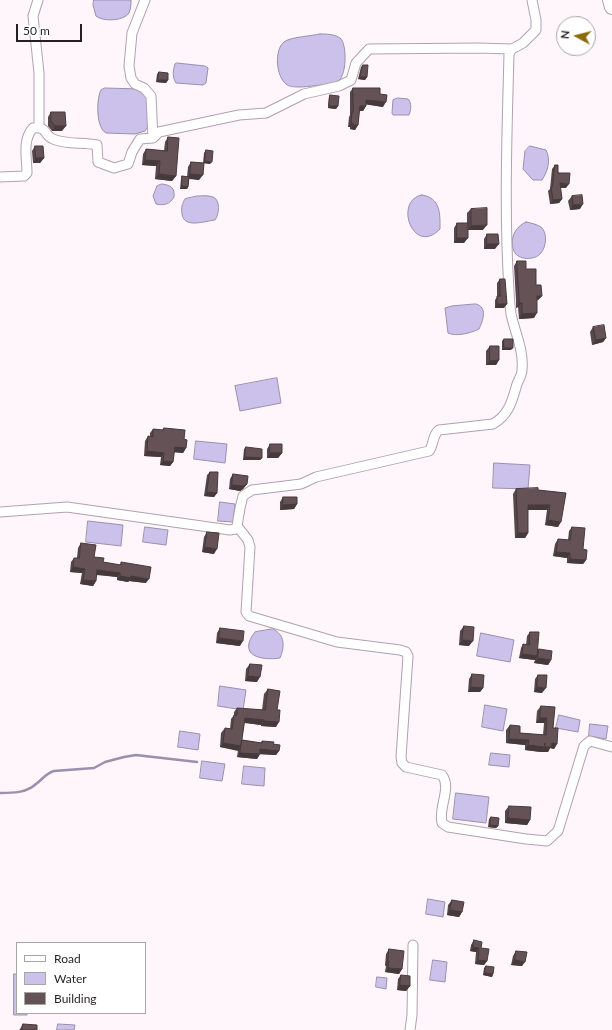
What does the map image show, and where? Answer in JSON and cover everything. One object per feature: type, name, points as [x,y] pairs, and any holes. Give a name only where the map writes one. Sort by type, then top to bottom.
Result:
[{"type":"highway","points":[[610,0],[612,7]]},
{"type":"street","points":[[38,0],[33,16],[38,73],[39,127]]},
{"type":"street","points":[[145,0],[132,33],[129,66],[131,78],[135,84],[144,88],[151,96],[153,138]]},
{"type":"street","points":[[0,178],[24,176],[27,173],[26,148],[29,133],[33,128],[39,127],[45,129],[48,135],[53,139],[97,145],[98,162],[114,168],[128,164],[132,152],[140,139],[153,138],[159,132],[239,115],[266,113],[304,94],[339,86],[351,80],[356,64],[369,49],[512,49],[523,43],[536,30],[532,0]]},
{"type":"street","points":[[0,512],[67,507],[230,530],[235,529],[237,526],[244,496],[252,490],[301,484],[316,477],[429,451],[432,448],[439,430],[493,424],[501,420],[507,412],[522,372],[523,360],[512,314],[509,291],[507,249],[507,125],[509,54],[512,49]]},
{"type":"street","points":[[237,526],[248,540],[250,547],[246,612],[248,616],[337,642],[406,652],[408,656],[401,757],[402,763],[406,767],[442,775],[445,779],[445,791],[440,815],[442,822],[448,826],[547,841],[558,831],[584,746],[590,741],[612,747]]},
{"type":"street","points":[[410,1030],[412,1015],[413,945]]},
{"type":"water","points":[[94,0],[131,0],[130,10],[129,13],[123,18],[108,20],[99,18],[96,16],[93,5]]},
{"type":"water","points":[[320,34],[336,36],[341,39],[343,43],[345,61],[343,74],[340,79],[334,83],[313,86],[297,87],[287,85],[278,69],[278,57],[281,46],[287,40]]},
{"type":"water","points":[[175,64],[205,66],[208,68],[206,83],[203,85],[176,83],[173,74]]},
{"type":"water","points":[[105,88],[140,89],[147,97],[149,125],[145,131],[135,134],[106,133],[103,130],[99,120],[98,100],[101,90]]},
{"type":"water","points":[[398,98],[408,99],[410,102],[411,107],[409,115],[393,115],[393,100]]},
{"type":"water","points":[[530,146],[546,150],[548,154],[548,165],[542,180],[533,180],[523,169],[525,151]]},
{"type":"water","points":[[162,184],[168,185],[173,189],[174,197],[171,201],[162,205],[156,204],[153,196],[157,186]]},
{"type":"water","points":[[422,195],[433,199],[439,212],[440,229],[430,236],[422,236],[415,232],[410,224],[408,215],[409,206],[413,199]]},
{"type":"water","points":[[197,196],[209,196],[216,199],[218,204],[218,215],[215,220],[191,223],[184,219],[182,214],[182,204],[185,199]]},
{"type":"water","points":[[526,222],[541,227],[545,233],[545,244],[543,250],[538,256],[531,258],[522,258],[516,254],[512,242],[516,230]]},
{"type":"water","points":[[476,304],[482,308],[484,315],[479,329],[464,334],[455,335],[448,333],[445,308]]},
{"type":"water","points":[[277,378],[281,403],[240,411],[235,386]]},
{"type":"water","points":[[196,441],[227,444],[225,463],[194,459]]},
{"type":"water","points":[[494,463],[530,465],[528,489],[493,488]]},
{"type":"water","points":[[220,502],[235,504],[233,522],[218,521]]},
{"type":"water","points":[[88,521],[123,525],[121,546],[86,542]]},
{"type":"water","points":[[145,527],[168,530],[166,545],[143,542]]},
{"type":"water","points":[[273,629],[280,634],[283,641],[283,649],[280,658],[272,659],[253,655],[248,646],[255,632]]},
{"type":"water","points":[[481,633],[514,640],[510,662],[477,656]]},
{"type":"water","points":[[220,686],[246,690],[243,710],[218,706]]},
{"type":"water","points":[[485,705],[507,709],[503,731],[482,727]]},
{"type":"water","points":[[559,715],[580,720],[578,732],[556,728]]},
{"type":"water","points":[[590,724],[608,726],[606,739],[589,736]]},
{"type":"water","points":[[180,731],[200,734],[198,750],[178,747]]},
{"type":"water","points":[[491,753],[510,755],[509,767],[489,765]]},
{"type":"water","points":[[202,761],[225,764],[222,781],[200,778]]},
{"type":"water","points":[[244,766],[265,768],[264,786],[242,784]]},
{"type":"water","points":[[456,793],[489,797],[486,823],[453,819]]},
{"type":"water","points":[[428,899],[445,902],[443,917],[426,914]]},
{"type":"water","points":[[433,960],[447,962],[445,982],[430,980]]},
{"type":"water","points":[[14,974],[16,974],[16,1014],[27,1015],[14,1015]]},
{"type":"water","points":[[377,977],[387,978],[386,989],[376,987]]},
{"type":"water","points":[[58,1024],[75,1025],[74,1030],[57,1030]]},
{"type":"building","points":[[363,65],[368,65],[367,77],[360,77]]},
{"type":"building","points":[[159,72],[168,73],[168,80],[158,80]]},
{"type":"building","points":[[353,88],[380,88],[380,94],[387,95],[386,102],[366,100],[366,106],[360,106],[358,125],[353,125],[353,123],[351,123],[353,112]]},
{"type":"building","points":[[330,95],[339,96],[338,106],[329,106]]},
{"type":"building","points":[[51,112],[65,112],[66,126],[55,126],[51,121]]},
{"type":"building","points":[[168,137],[179,138],[176,176],[159,174],[160,161],[145,160],[146,149],[167,151]]},
{"type":"building","points":[[35,146],[43,146],[44,158],[36,158]]},
{"type":"building","points":[[206,150],[213,151],[212,162],[205,161]]},
{"type":"building","points":[[191,162],[204,163],[203,175],[190,174]]},
{"type":"building","points":[[555,165],[558,165],[558,173],[570,173],[569,184],[560,183],[562,199],[553,200],[551,187]]},
{"type":"building","points":[[182,176],[189,177],[188,187],[182,186]]},
{"type":"building","points":[[582,195],[583,204],[573,205],[572,196]]},
{"type":"building","points":[[487,208],[487,225],[471,226],[471,209]]},
{"type":"building","points":[[457,223],[468,223],[468,238],[457,238]]},
{"type":"building","points":[[487,234],[498,234],[499,244],[487,244]]},
{"type":"building","points":[[517,261],[526,261],[526,269],[536,269],[536,285],[541,285],[542,296],[537,296],[537,313],[522,314],[522,303],[519,303]]},
{"type":"building","points":[[500,279],[505,279],[507,304],[497,304],[497,296],[500,296]]},
{"type":"building","points":[[604,325],[606,338],[596,340],[593,327]]},
{"type":"building","points":[[504,339],[513,339],[513,348],[504,348]]},
{"type":"building","points":[[490,346],[499,346],[499,360],[490,361]]},
{"type":"building","points":[[164,428],[185,430],[184,439],[187,440],[186,448],[175,447],[173,462],[163,461],[164,453],[147,451],[148,436],[153,437],[153,429],[163,430]]},
{"type":"building","points":[[270,444],[282,444],[282,453],[270,453]]},
{"type":"building","points":[[246,447],[262,449],[262,458],[245,457]]},
{"type":"building","points":[[210,472],[218,472],[217,493],[207,492]]},
{"type":"building","points":[[233,474],[248,476],[247,484],[244,486],[232,485]]},
{"type":"building","points":[[538,488],[538,490],[566,493],[561,522],[548,520],[550,505],[528,505],[528,533],[518,533],[516,489]]},
{"type":"building","points":[[283,497],[297,497],[297,504],[283,505]]},
{"type":"building","points":[[572,527],[585,528],[583,549],[587,550],[586,560],[570,559],[570,553],[556,552],[558,539],[570,540]]},
{"type":"building","points":[[207,532],[219,533],[217,549],[205,547]]},
{"type":"building","points":[[81,543],[96,545],[94,557],[104,558],[103,562],[121,565],[121,562],[151,567],[149,579],[131,576],[131,578],[120,576],[120,573],[97,570],[96,581],[83,580],[85,569],[73,567],[74,558],[79,558]]},
{"type":"building","points":[[464,626],[474,627],[473,641],[462,640]]},
{"type":"building","points":[[220,628],[244,631],[243,641],[219,638]]},
{"type":"building","points":[[530,632],[539,632],[537,656],[522,654],[523,644],[529,645]]},
{"type":"building","points":[[539,649],[552,651],[551,660],[538,658]]},
{"type":"building","points":[[250,664],[262,665],[260,677],[248,676]]},
{"type":"building","points":[[472,674],[484,675],[483,688],[471,687]]},
{"type":"building","points":[[538,675],[547,675],[546,688],[537,687]]},
{"type":"building","points":[[268,689],[280,691],[277,710],[280,710],[279,722],[245,718],[241,746],[223,743],[225,728],[232,729],[234,715],[237,715],[237,708],[265,710]]},
{"type":"building","points":[[541,706],[555,707],[553,728],[558,728],[557,744],[552,743],[551,747],[545,747],[545,743],[544,747],[528,745],[529,740],[509,739],[510,725],[520,726],[520,733],[546,735],[547,718],[540,718]]},
{"type":"building","points":[[242,740],[262,743],[262,741],[274,742],[273,744],[280,745],[279,751],[260,749],[260,754],[240,753]]},
{"type":"building","points":[[509,806],[531,807],[530,820],[508,818]]},
{"type":"building","points":[[491,817],[499,818],[498,826],[490,825]]},
{"type":"building","points":[[452,900],[464,902],[462,912],[450,910]]},
{"type":"building","points":[[474,940],[482,942],[481,948],[489,949],[487,961],[478,960],[479,948],[473,947]]},
{"type":"building","points":[[389,949],[404,951],[402,969],[388,968]]},
{"type":"building","points":[[516,951],[527,952],[525,962],[515,960]]},
{"type":"building","points":[[486,966],[494,967],[493,974],[485,973]]},
{"type":"building","points":[[401,975],[410,976],[410,986],[400,985]]},
{"type":"building","points":[[23,1024],[37,1025],[37,1030],[22,1030]]},
{"type":"waterway","points":[[0,793],[24,791],[54,771],[94,768],[105,762],[136,755],[197,762]]}]
